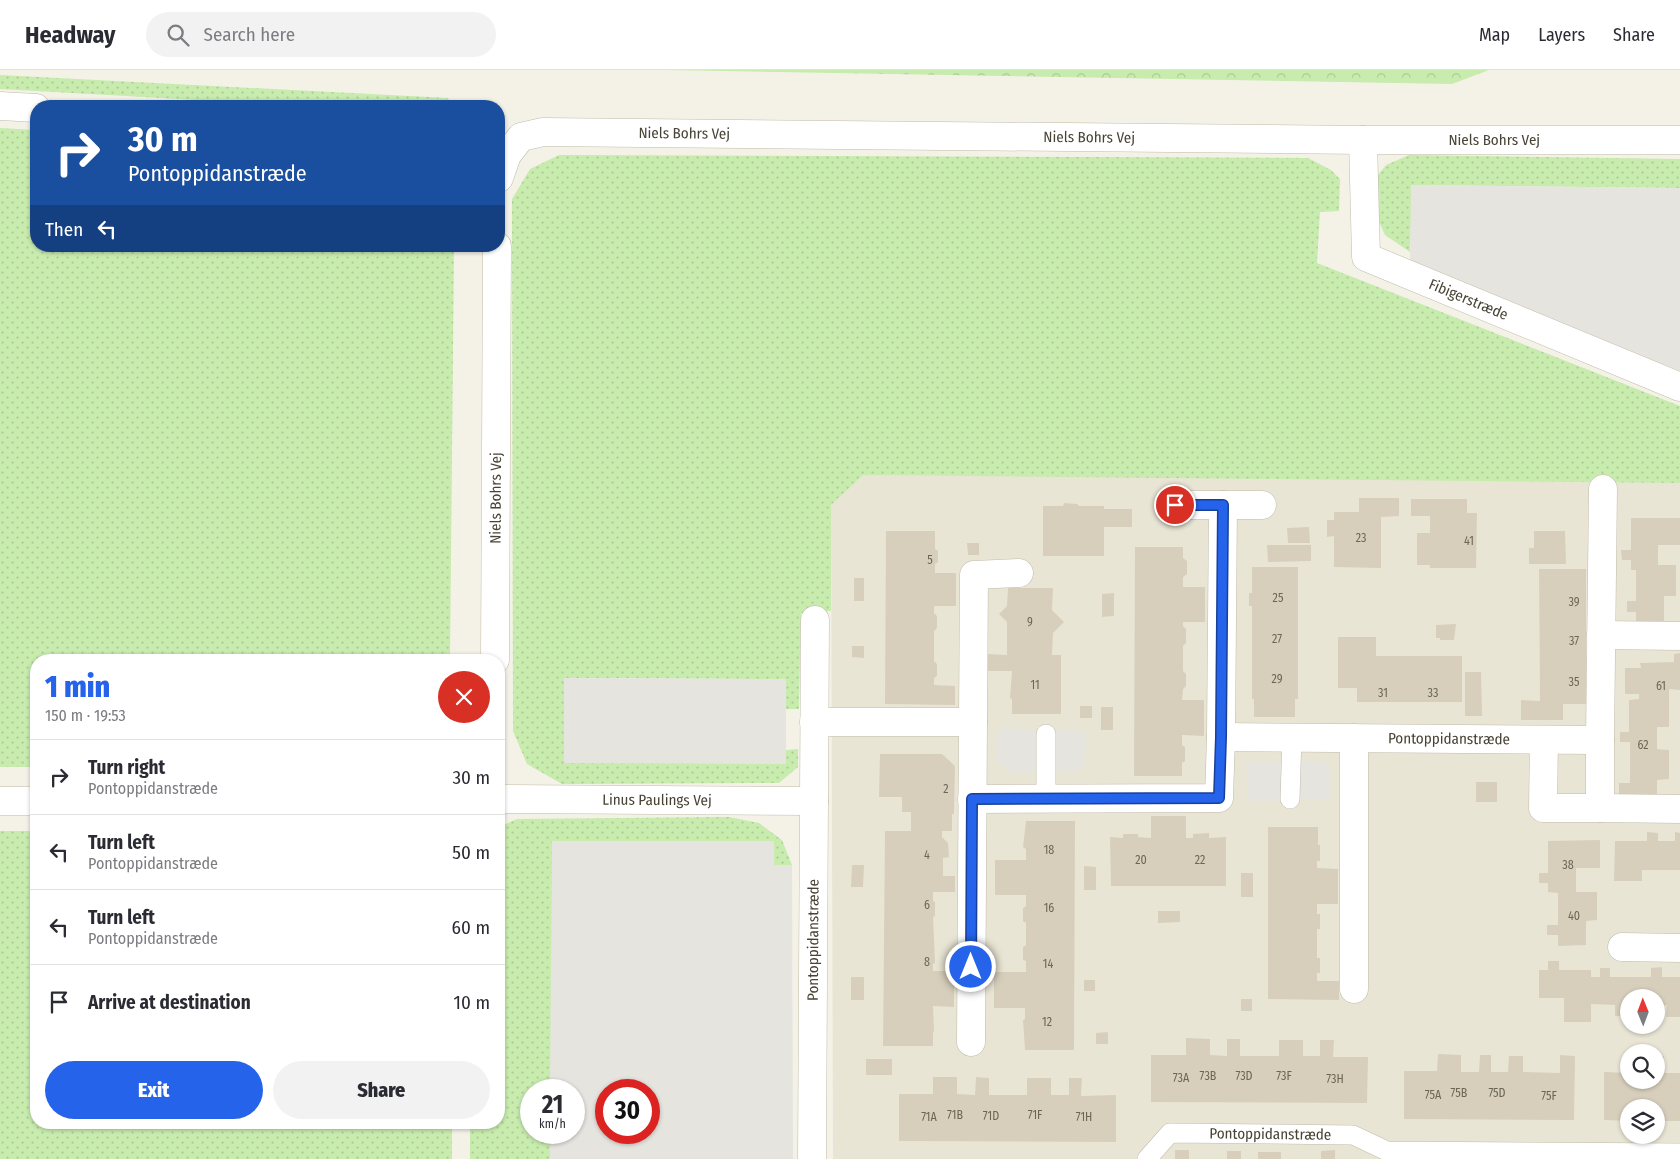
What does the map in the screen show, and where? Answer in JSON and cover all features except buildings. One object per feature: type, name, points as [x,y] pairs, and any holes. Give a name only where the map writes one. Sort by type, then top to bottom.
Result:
[{"type":"street","points":[[0,106],[30,108]]},
{"type":"street","name":"Niels Bohrs Vej","points":[[505,158],[521,138],[543,132],[1363,140],[1680,140]]},
{"type":"street","name":"Fibigerstræde","points":[[1363,140],[1366,258],[1680,387]]},
{"type":"street","name":"Niels Bohrs Vej","points":[[495,654],[497,252]]},
{"type":"street","points":[[1600,808],[1603,489]]},
{"type":"street","points":[[1175,505],[1262,505]]},
{"type":"street","points":[[972,799],[1219,798],[1223,505]]},
{"type":"street","points":[[971,1042],[974,575],[1020,573]]},
{"type":"street","name":"Pontoppidanstræde","points":[[812,1159],[815,620]]},
{"type":"street","points":[[1601,635],[1680,636]]},
{"type":"street","points":[[814,722],[973,722]]},
{"type":"street","name":"Pontoppidanstræde","points":[[1221,737],[1600,740]]},
{"type":"street","points":[[1354,738],[1354,989]]},
{"type":"street","points":[[1544,740],[1543,808],[1680,809]]},
{"type":"street","name":"Linus Paulings Vej","points":[[505,799],[814,801]]},
{"type":"street","points":[[0,801],[30,800]]},
{"type":"street","points":[[1622,947],[1680,948]]},
{"type":"lane","points":[[1046,734],[1046,799]]},
{"type":"lane","points":[[1290,799],[1292,737]]},
{"type":"lane","name":"Pontoppidanstræde","points":[[1147,1159],[1170,1133],[1353,1135],[1387,1151],[1402,1155],[1680,1153]]},
{"type":"shaded area","points":[[1411,185],[1680,188],[1680,371],[1410,266]]},
{"type":"shaded area","points":[[863,475],[1680,480],[1680,1159],[833,1159],[831,504]]},
{"type":"shaded area","points":[[564,678],[786,679],[786,764],[564,763]]},
{"type":"shaded area","points":[[999,728],[1086,731],[1084,770],[1013,773],[996,760]]},
{"type":"shaded area","points":[[1246,761],[1322,761],[1330,767],[1329,799],[1249,801]]},
{"type":"shaded area","points":[[552,841],[774,841],[774,865],[792,865],[793,1159],[550,1159],[550,1144],[585,1144],[585,1079],[550,1079]]},
{"type":"green space","points":[[666,70],[1489,70],[1452,84]]},
{"type":"green space","points":[[0,75],[448,98],[449,100],[199,100],[0,89]]},
{"type":"green space","points":[[0,128],[30,130],[30,252],[454,252],[450,654],[30,654],[30,767],[0,767]]},
{"type":"green space","points":[[559,155],[1308,158],[1331,170],[1340,179],[1339,211],[1320,212],[1317,263],[1680,406],[1680,483],[863,475],[831,505],[831,611],[801,613],[799,709],[786,709],[786,679],[564,678],[786,763],[786,750],[798,749],[798,767],[779,783],[562,784],[527,764],[513,731],[512,199],[530,169]]},
{"type":"green space","points":[[1409,155],[1680,159],[1680,188],[1412,185],[1410,252],[1385,235],[1374,210],[1374,180],[1386,165]]},
{"type":"green space","points":[[729,817],[759,823],[782,840],[792,865],[774,865],[774,842],[560,1079],[520,1079],[520,1144],[550,1144],[550,1159],[470,1159],[470,1129],[505,1129],[505,824],[517,819]]},
{"type":"green space","points":[[0,831],[30,831],[30,1129],[452,1129],[452,1159],[0,1159]]},
{"type":"route","points":[[971,967],[972,799],[1219,798],[1223,505],[1175,505]]}]
